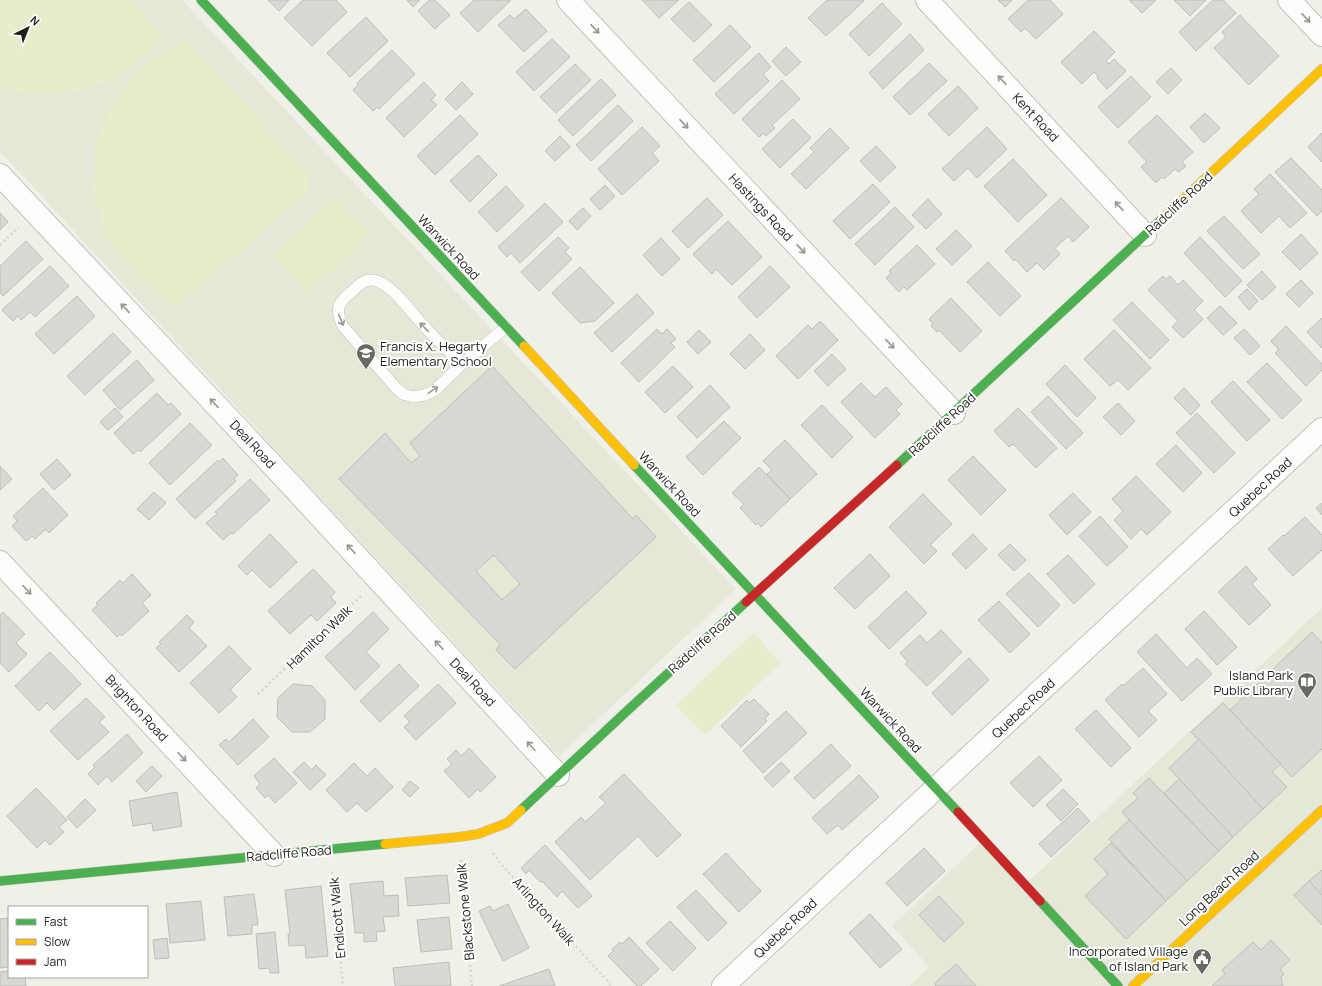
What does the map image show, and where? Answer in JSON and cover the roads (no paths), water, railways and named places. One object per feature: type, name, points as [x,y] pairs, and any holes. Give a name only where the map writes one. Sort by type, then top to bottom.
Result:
[{"type":"street","name":"Warwick Road","points":[[201,0],[756,594],[1118,986]]},
{"type":"street","name":"Hastings Road","points":[[568,0],[954,413]]},
{"type":"street","name":"Kent Road","points":[[927,0],[1145,235]]},
{"type":"street","points":[[1289,0],[1322,36]]},
{"type":"street","name":"Radcliffe Road","points":[[0,881],[459,837],[478,834],[507,823],[633,704],[954,413],[1322,69]]},
{"type":"street","name":"Deal Road","points":[[0,175],[292,486],[558,775]]},
{"type":"street","name":"Quebec Road","points":[[723,986],[1322,429]]},
{"type":"street","name":"Brighton Road","points":[[0,562],[274,855]]},
{"type":"street","name":"Long Beach Road","points":[[1133,986],[1322,810]]},
{"type":"lane","points":[[462,364],[425,328],[396,295],[380,282],[373,280],[365,281],[346,296],[339,305],[338,313],[342,325],[396,388],[403,394],[413,397],[425,395],[435,390],[462,364],[506,327]]},
{"type":"place","name":"Francis X. Hegarty Elementary School","points":[[366,370]]},
{"type":"place","name":"Island Park Public Library","points":[[1307,699]]},
{"type":"place","name":"Incorporated Village of Island Park","points":[[1202,975]]}]
